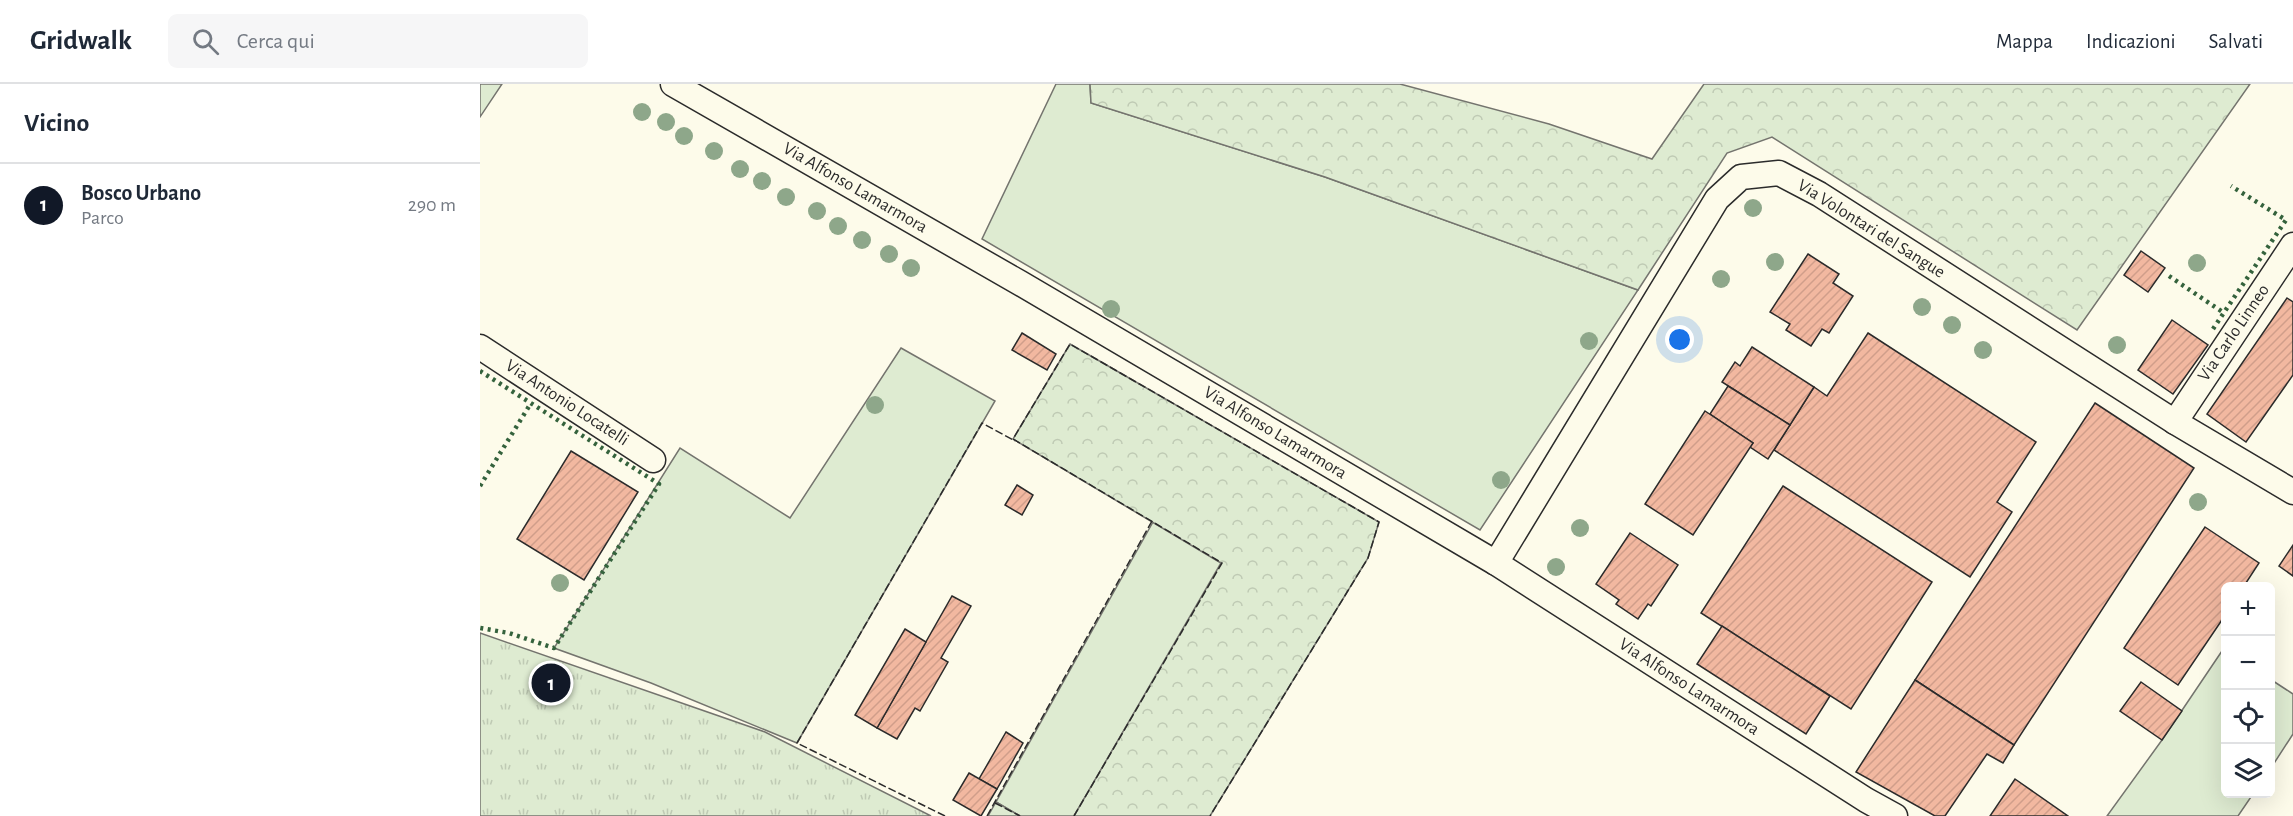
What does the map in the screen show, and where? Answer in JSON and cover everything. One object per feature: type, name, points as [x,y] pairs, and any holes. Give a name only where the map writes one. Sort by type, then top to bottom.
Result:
[{"type":"street","name":"Via Alfonso Lamarmora","points":[[673,84],[1020,283],[1496,564],[1861,808],[1895,816]]},
{"type":"street","name":"Via Volontari del Sangue","points":[[1496,564],[1717,199],[1740,177],[1779,173],[1819,194],[2175,422],[2293,492]]},
{"type":"street","name":"Via Carlo Linneo","points":[[2175,422],[2293,245]]},
{"type":"street","name":"Via Antonio Locatelli","points":[[480,347],[653,460]]},
{"type":"green space","points":[[480,84],[502,84],[480,117]]},
{"type":"green space","points":[[1056,84],[1090,84],[1091,103],[1325,177],[1638,290],[1480,530],[982,239]]},
{"type":"green space","points":[[1090,84],[1400,84],[1549,124],[1652,159],[1704,84],[2250,84],[2077,330],[1772,137],[1727,153],[1638,290],[1325,177],[1091,103]]},
{"type":"green space","points":[[1070,344],[1379,522],[1368,558],[1210,816],[1074,816],[1221,563],[1013,439]]},
{"type":"green space","points":[[901,348],[995,401],[797,743],[651,683],[554,648],[680,448],[790,518]]},
{"type":"green space","points":[[1153,522],[1222,563],[1074,816],[1020,816],[996,802]]},
{"type":"green space","points":[[480,633],[765,732],[931,816],[480,816]]},
{"type":"green space","points":[[2221,652],[2221,798],[2250,798],[2238,816],[2107,816]]},
{"type":"green space","points":[[2275,682],[2293,694],[2293,734],[2275,762]]},
{"type":"green space","points":[[996,802],[1020,816],[988,816]]},
{"type":"building","points":[[2141,251],[2165,268],[2148,292],[2124,275]]},
{"type":"building","points":[[1808,254],[1839,274],[1833,283],[1853,296],[1829,333],[1822,329],[1811,346],[1786,330],[1790,324],[1770,312]]},
{"type":"building","points":[[2287,298],[2293,302],[2293,375],[2246,442],[2207,414]]},
{"type":"building","points":[[2172,320],[2208,345],[2173,394],[2138,370]]},
{"type":"building","points":[[1022,333],[1056,354],[1047,370],[1012,350]]},
{"type":"building","points":[[1868,333],[2036,442],[1997,502],[2012,512],[1970,577],[1774,450],[1814,387],[1827,396]]},
{"type":"building","points":[[1752,347],[1814,387],[1790,425],[1722,382],[1735,362],[1740,366]]},
{"type":"building","points":[[1728,386],[1790,425],[1768,459],[1750,447],[1753,443],[1710,414]]},
{"type":"building","points":[[2095,403],[2194,468],[2014,745],[1915,680]]},
{"type":"building","points":[[1705,411],[1753,443],[1693,535],[1645,504]]},
{"type":"building","points":[[571,451],[638,492],[584,580],[517,539]]},
{"type":"building","points":[[1017,485],[1033,495],[1022,515],[1005,505]]},
{"type":"building","points":[[1783,486],[1932,582],[1851,709],[1701,613]]},
{"type":"building","points":[[2205,527],[2259,563],[2247,582],[2221,582],[2221,621],[2178,685],[2124,648]]},
{"type":"building","points":[[1630,533],[1678,565],[1651,606],[1648,604],[1638,619],[1616,604],[1619,600],[1596,584]]},
{"type":"building","points":[[2293,545],[2293,576],[2279,566]]},
{"type":"building","points":[[952,596],[971,606],[941,658],[948,662],[920,711],[915,708],[897,739],[877,728]]},
{"type":"building","points":[[1722,626],[1830,696],[1806,734],[1697,664]]},
{"type":"building","points":[[905,629],[926,642],[877,728],[855,715]]},
{"type":"building","points":[[1915,680],[2014,745],[2003,763],[1987,754],[1945,816],[1935,816],[1856,772]]},
{"type":"building","points":[[2141,682],[2182,711],[2162,740],[2120,711]]},
{"type":"building","points":[[1006,732],[1023,743],[997,789],[979,779]]},
{"type":"building","points":[[969,773],[997,789],[981,816],[953,800]]},
{"type":"building","points":[[2015,779],[2068,816],[1990,816]]},
{"type":"hedge","points":[[2213,329],[2286,220],[2231,186]]},
{"type":"hedge","points":[[2169,276],[2224,313]]},
{"type":"hedge","points":[[480,371],[659,484],[554,648],[509,633],[480,628]]},
{"type":"hedge","points":[[480,486],[531,403]]},
{"type":"fence","points":[[1074,816],[1222,563],[1013,439],[1070,344],[1379,522],[1368,558],[1210,816]]},
{"type":"fence","points":[[945,816],[797,743],[982,423],[1015,441]]},
{"type":"fence","points":[[987,816],[1152,521]]},
{"type":"fence","points":[[995,803],[1020,816]]},
{"type":"place","name":"Bosco Urbano","points":[[551,683]]}]
